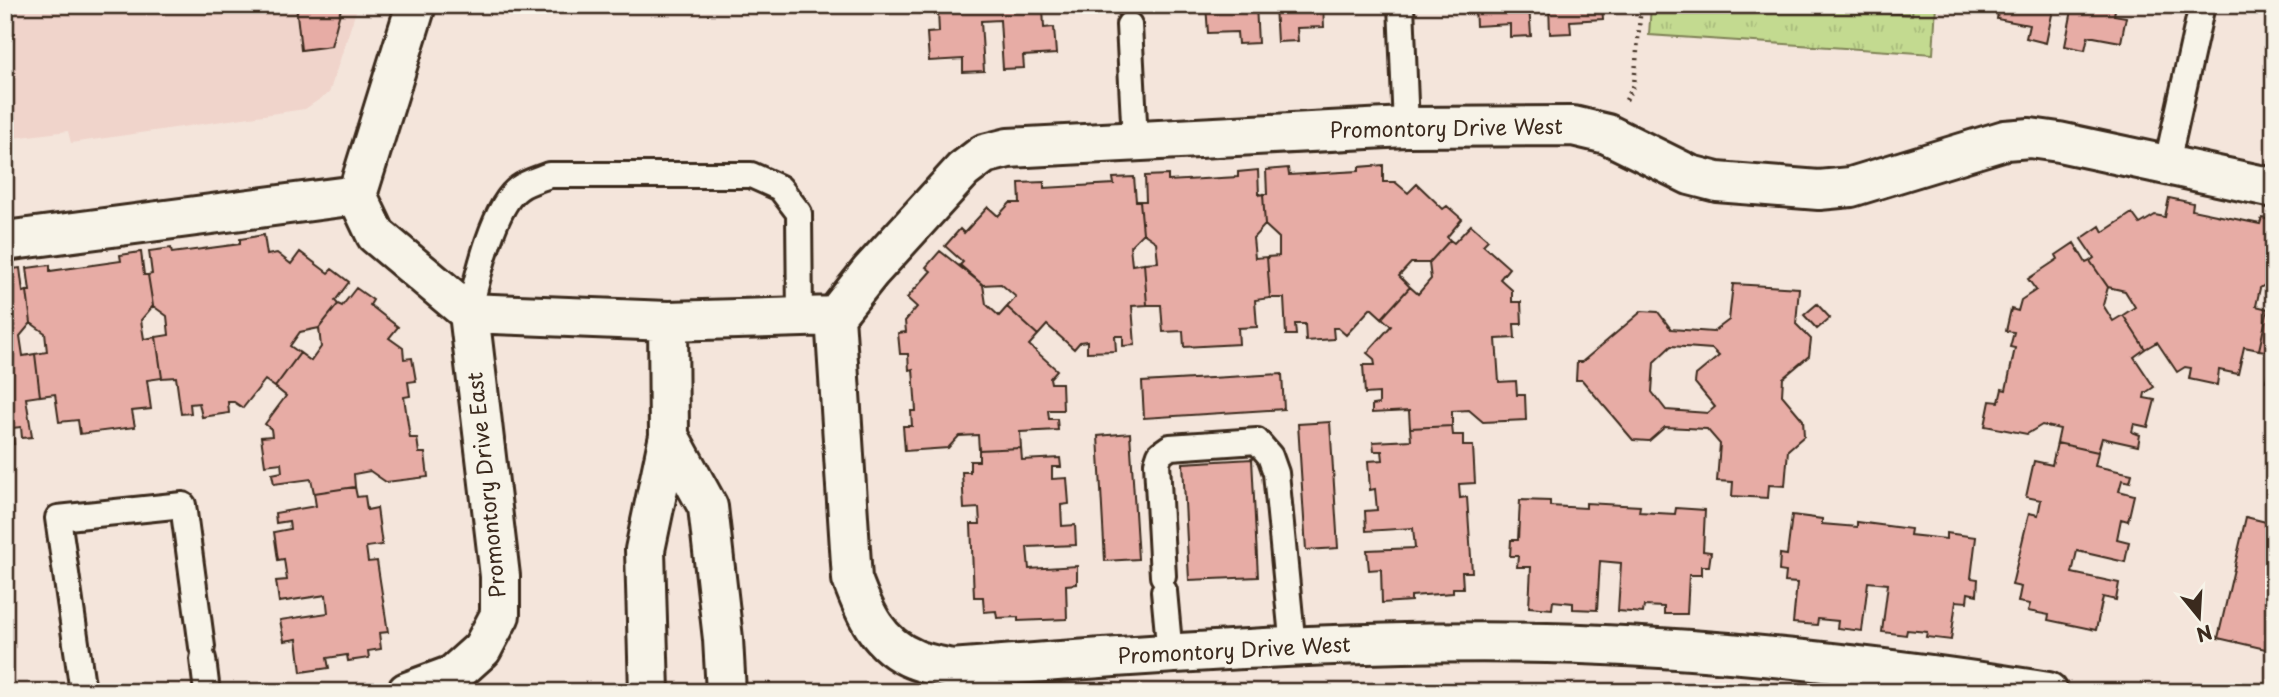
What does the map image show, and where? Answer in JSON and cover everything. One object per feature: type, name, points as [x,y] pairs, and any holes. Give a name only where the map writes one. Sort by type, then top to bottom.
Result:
[{"type":"street","points":[[416,5],[358,195],[376,234],[469,313],[668,321],[818,317]]},
{"type":"street","name":"Promontory Drive West","points":[[2048,692],[1960,678],[1713,651],[1534,643],[1396,643],[951,669],[912,659],[882,639],[864,611],[852,579],[818,317],[870,272],[962,170],[984,154],[1008,148],[1406,127],[1573,126],[1607,134],[1690,175],[1717,182],[1819,190],[1851,187],[2006,140],[2030,138],[2166,163],[2274,188]]},
{"type":"street","points":[[5,241],[358,195]]},
{"type":"street","name":"Promontory Drive East","points":[[407,692],[453,675],[482,649],[500,615],[500,576],[469,313]]},
{"type":"street","points":[[649,692],[645,550],[669,436],[668,321]]},
{"type":"street","points":[[669,436],[708,507],[723,639],[726,692]]},
{"type":"lane","points":[[1401,5],[1406,127]]},
{"type":"lane","points":[[2166,163],[2202,5]]},
{"type":"lane","points":[[1129,25],[1135,141]]},
{"type":"lane","points":[[469,313],[485,254],[505,204],[518,188],[549,175],[751,175],[780,188],[799,213],[818,317]]},
{"type":"lane","points":[[1170,655],[1163,583],[1157,463],[1160,454],[1170,447],[1256,441],[1269,456],[1276,473],[1293,648]]},
{"type":"lane","points":[[83,692],[58,519],[183,505],[207,692]]},
{"type":"path","points":[[1607,134],[1634,85],[1641,5]]},
{"type":"shaded area","points":[[5,5],[358,5],[329,93],[305,109],[71,143],[68,131],[5,139]]},
{"type":"green space","points":[[1651,5],[1936,5],[1933,54],[1649,35]]},
{"type":"green space","points":[[1849,5],[1913,5],[1912,15],[1848,11]]},
{"type":"building","points":[[296,5],[342,5],[331,46],[301,50]]},
{"type":"building","points":[[929,5],[1051,5],[1043,7],[1044,28],[1054,27],[1056,54],[1023,56],[1024,68],[1003,69],[1000,20],[981,21],[984,71],[963,72],[963,59],[929,61],[927,33],[939,32],[938,11],[929,11]]},
{"type":"building","points":[[1206,5],[1256,5],[1258,43],[1238,44],[1237,32],[1208,33]]},
{"type":"building","points":[[1275,5],[1323,5],[1324,27],[1297,28],[1298,41],[1277,42]]},
{"type":"building","points":[[1475,5],[1529,5],[1531,36],[1510,37],[1510,24],[1476,26]]},
{"type":"building","points":[[1549,5],[1602,5],[1603,19],[1570,21],[1571,33],[1550,34]]},
{"type":"building","points":[[1999,5],[2054,5],[2046,43],[2026,38],[2029,25],[1997,19]]},
{"type":"building","points":[[2073,5],[2116,5],[2114,15],[2126,17],[2121,42],[2088,36],[2085,50],[2065,46]]},
{"type":"building","points":[[1383,165],[1383,182],[1395,182],[1408,193],[1417,184],[1443,209],[1447,206],[1462,219],[1447,237],[1450,240],[1429,263],[1411,263],[1399,276],[1410,287],[1382,318],[1371,308],[1346,335],[1338,328],[1333,328],[1334,339],[1306,341],[1305,324],[1295,324],[1296,335],[1286,335],[1284,298],[1270,298],[1267,257],[1279,256],[1279,238],[1265,225],[1263,194],[1267,194],[1266,170],[1288,168],[1289,175],[1359,171],[1359,167]]},
{"type":"building","points":[[1258,170],[1259,195],[1263,194],[1265,225],[1253,238],[1255,258],[1267,257],[1270,298],[1255,300],[1257,327],[1238,328],[1239,344],[1184,347],[1183,331],[1163,332],[1161,305],[1147,305],[1144,263],[1158,262],[1156,242],[1143,233],[1140,201],[1146,201],[1145,176],[1168,175],[1168,181],[1238,177],[1238,172]]},
{"type":"building","points":[[1134,177],[1136,201],[1140,201],[1143,233],[1130,246],[1132,265],[1144,263],[1147,305],[1132,306],[1135,345],[1123,346],[1123,336],[1115,336],[1116,351],[1087,352],[1087,341],[1080,342],[1074,349],[1047,325],[1038,335],[1007,307],[1016,297],[1001,284],[983,285],[960,265],[963,262],[945,246],[960,229],[964,233],[988,207],[998,216],[1010,203],[1020,203],[1019,183],[1044,182],[1044,188],[1114,184],[1113,178]]},
{"type":"building","points":[[2169,198],[2193,203],[2192,210],[2260,224],[2262,218],[2274,221],[2274,279],[2260,288],[2256,306],[2268,309],[2259,350],[2244,347],[2238,374],[2219,370],[2217,385],[2189,379],[2191,368],[2185,367],[2177,372],[2157,342],[2145,349],[2123,315],[2135,307],[2125,291],[2108,287],[2090,261],[2094,258],[2081,239],[2100,226],[2103,232],[2132,213],[2140,224],[2155,215],[2165,217]]},
{"type":"building","points":[[1471,225],[1488,240],[1483,245],[1509,268],[1500,279],[1512,290],[1512,302],[1521,302],[1522,324],[1514,324],[1515,338],[1496,339],[1499,382],[1516,381],[1517,395],[1525,395],[1526,420],[1483,422],[1469,410],[1452,411],[1452,426],[1410,428],[1409,411],[1372,413],[1372,405],[1379,404],[1379,393],[1365,394],[1363,365],[1375,365],[1374,359],[1367,353],[1391,326],[1382,318],[1410,287],[1418,294],[1431,279],[1429,263],[1450,240],[1454,243]]},
{"type":"building","points":[[264,235],[267,255],[277,253],[291,264],[300,252],[328,273],[332,269],[349,282],[335,301],[338,304],[319,328],[300,332],[290,346],[300,353],[275,387],[265,380],[243,408],[234,402],[228,402],[229,413],[202,417],[199,403],[190,404],[191,413],[181,414],[176,377],[162,378],[156,337],[169,335],[167,316],[153,306],[148,275],[152,274],[149,251],[171,248],[172,253],[240,244],[240,239]]},
{"type":"building","points":[[2074,243],[2086,263],[2090,261],[2108,287],[2103,305],[2113,321],[2123,315],[2145,349],[2134,357],[2154,387],[2145,393],[2144,398],[2155,400],[2148,427],[2134,424],[2132,432],[2140,435],[2138,446],[2102,438],[2098,452],[2057,443],[2060,429],[2042,425],[2027,434],[1985,426],[1990,401],[1999,402],[2002,389],[2006,390],[2015,348],[2010,347],[2014,332],[2006,331],[2011,309],[2018,311],[2021,300],[2036,290],[2028,279],[2058,259],[2056,255]]},
{"type":"building","points":[[940,251],[983,285],[986,304],[999,316],[1007,307],[1038,335],[1029,345],[1057,370],[1050,378],[1051,383],[1062,383],[1063,410],[1048,410],[1049,419],[1057,419],[1058,430],[1020,432],[1021,448],[979,450],[978,435],[959,436],[948,448],[905,451],[903,426],[912,426],[911,411],[916,411],[913,369],[909,370],[908,354],[900,354],[898,333],[906,332],[905,321],[917,307],[907,298],[931,271],[926,267]]},
{"type":"building","points":[[141,252],[153,306],[141,320],[144,339],[156,337],[162,378],[147,380],[151,409],[132,411],[135,427],[80,434],[78,420],[59,422],[55,394],[40,396],[35,354],[47,352],[45,333],[31,323],[27,268],[50,265],[50,271],[121,261],[120,255]]},
{"type":"building","points":[[20,268],[23,292],[27,291],[31,323],[20,336],[23,356],[35,354],[40,396],[26,398],[32,437],[22,438],[21,427],[12,428],[14,444],[5,445],[5,270]]},
{"type":"building","points":[[1733,284],[1799,288],[1796,324],[1811,339],[1809,356],[1783,378],[1782,395],[1803,420],[1804,436],[1788,450],[1785,486],[1769,485],[1768,498],[1732,496],[1733,482],[1717,481],[1720,444],[1707,429],[1665,427],[1649,441],[1633,440],[1582,380],[1576,380],[1577,362],[1582,362],[1642,311],[1658,312],[1671,329],[1713,332],[1729,320]],"holes":[[[1671,346],[1712,349],[1719,356],[1696,375],[1695,383],[1715,407],[1708,413],[1666,410],[1652,392],[1654,362]]]},
{"type":"building","points":[[356,288],[373,300],[370,305],[398,327],[389,338],[403,348],[404,359],[412,358],[416,381],[408,382],[410,396],[404,397],[410,438],[417,438],[419,453],[425,453],[428,477],[386,482],[370,471],[354,474],[355,487],[314,493],[311,479],[274,484],[272,474],[282,472],[281,463],[265,465],[261,437],[272,436],[271,429],[265,424],[286,396],[275,387],[300,353],[311,361],[321,347],[319,328],[338,304],[342,306]]},
{"type":"building","points":[[1817,304],[1830,318],[1817,329],[1804,315]]},
{"type":"building","points":[[2268,309],[2274,310],[2274,382],[2266,381],[2272,352],[2259,350]]},
{"type":"building","points":[[1282,374],[1284,409],[1144,418],[1142,382]]},
{"type":"building","points":[[1330,422],[1338,548],[1306,550],[1298,424]]},
{"type":"building","points":[[1452,426],[1453,435],[1463,435],[1463,446],[1473,446],[1475,483],[1459,484],[1460,498],[1467,497],[1472,572],[1462,572],[1463,588],[1453,588],[1453,593],[1411,596],[1411,601],[1382,603],[1381,569],[1369,570],[1367,550],[1415,548],[1413,528],[1366,531],[1365,511],[1377,510],[1375,489],[1370,490],[1368,461],[1383,460],[1382,451],[1374,451],[1373,442],[1411,440],[1410,428]]},
{"type":"building","points":[[1130,433],[1138,559],[1105,561],[1098,436]]},
{"type":"building","points":[[2057,443],[2098,452],[2095,466],[2132,474],[2130,482],[2122,480],[2119,491],[2134,495],[2128,521],[2121,519],[2117,539],[2129,542],[2125,562],[2077,551],[2072,573],[2119,583],[2116,600],[2103,597],[2096,630],[2048,620],[2049,615],[2028,611],[2030,604],[2018,602],[2021,587],[2012,585],[2029,513],[2038,515],[2041,500],[2026,497],[2034,461],[2052,465]]},
{"type":"building","points":[[1021,448],[1022,460],[1060,458],[1061,467],[1052,467],[1052,479],[1067,478],[1069,504],[1061,505],[1062,526],[1075,525],[1076,545],[1027,547],[1029,569],[1077,566],[1077,584],[1066,585],[1067,619],[1018,621],[1018,617],[997,618],[996,611],[984,612],[983,597],[974,597],[971,524],[980,524],[979,508],[964,509],[962,472],[970,472],[970,461],[979,461],[979,450]]},
{"type":"building","points":[[1252,459],[1258,577],[1189,580],[1183,463]]},
{"type":"building","points":[[355,487],[357,497],[365,496],[367,510],[377,508],[382,545],[366,547],[368,562],[377,561],[388,632],[379,633],[381,649],[368,651],[369,658],[348,661],[347,655],[327,658],[329,668],[301,672],[297,639],[284,641],[280,620],[328,613],[326,595],[279,602],[276,581],[287,580],[284,559],[278,560],[274,532],[290,529],[289,521],[276,523],[275,513],[316,506],[314,493]]},
{"type":"building","points":[[1520,500],[1550,501],[1550,506],[1586,508],[1586,503],[1640,506],[1639,512],[1675,514],[1676,508],[1705,510],[1703,551],[1711,552],[1709,566],[1701,566],[1701,575],[1689,575],[1687,614],[1664,614],[1664,607],[1644,606],[1643,613],[1618,611],[1621,563],[1600,561],[1597,610],[1573,609],[1573,603],[1553,601],[1552,609],[1529,607],[1531,567],[1517,567],[1518,556],[1510,556],[1511,540],[1518,540]]},
{"type":"building","points":[[1792,515],[1822,519],[1822,524],[1857,527],[1857,522],[1911,529],[1910,535],[1946,539],[1946,533],[1976,537],[1971,578],[1978,579],[1977,595],[1968,593],[1967,602],[1956,601],[1951,640],[1926,637],[1927,632],[1907,630],[1906,635],[1882,632],[1888,584],[1868,582],[1862,631],[1837,628],[1838,621],[1818,619],[1817,625],[1793,623],[1797,583],[1785,582],[1786,572],[1779,571],[1780,554],[1787,555]]},
{"type":"building","points":[[2246,517],[2274,524],[2274,651],[2218,638]]}]
